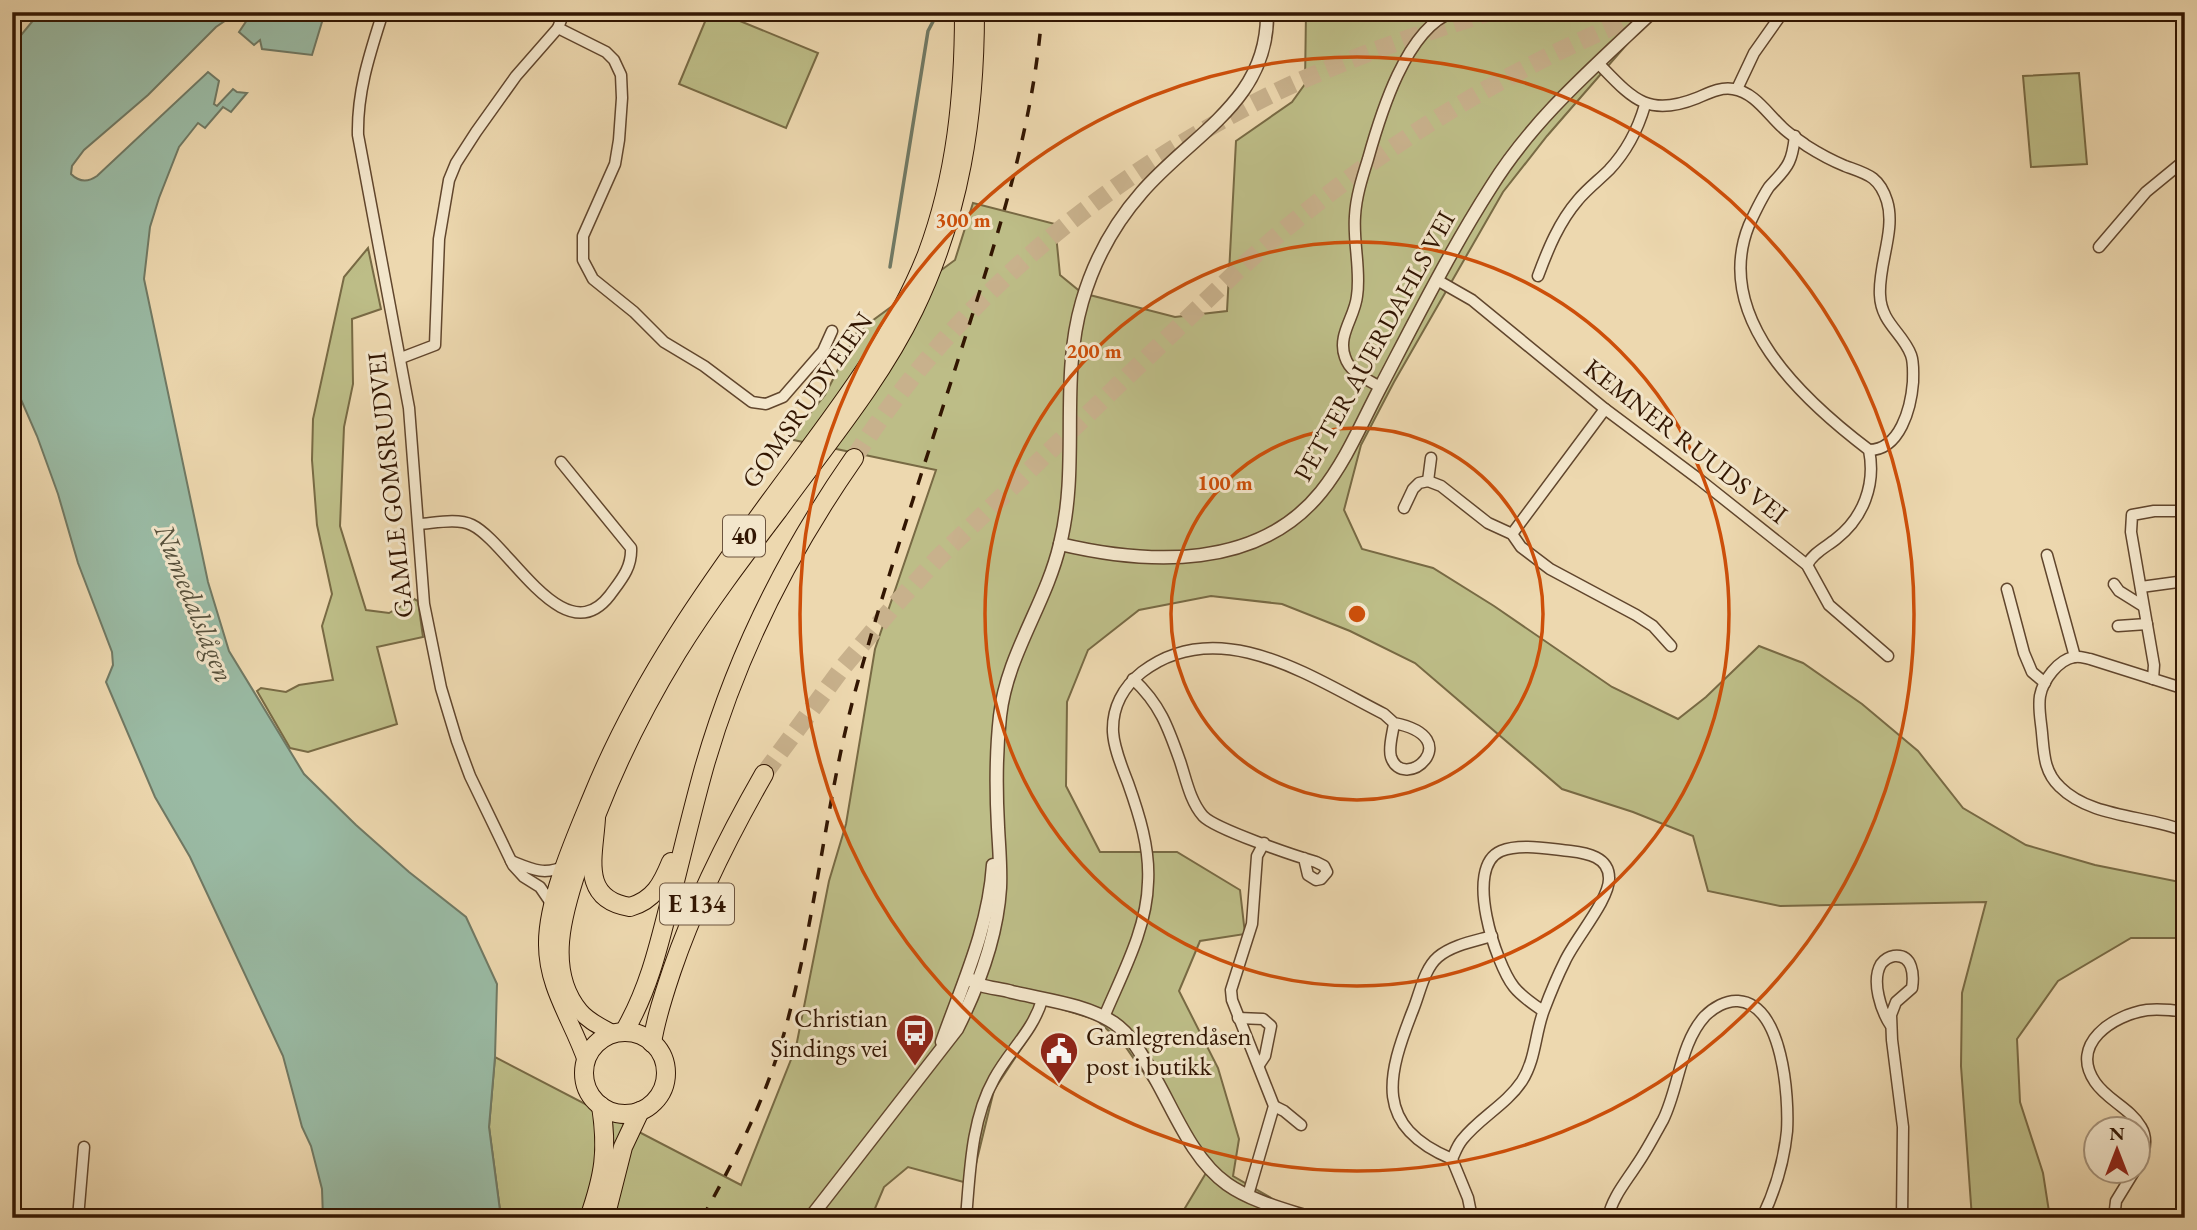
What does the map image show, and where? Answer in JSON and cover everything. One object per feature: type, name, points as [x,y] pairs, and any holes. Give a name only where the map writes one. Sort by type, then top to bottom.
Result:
[{"type":"highway","name":"E 134","points":[[586,1061],[597,1043],[619,1033],[646,989],[719,721],[761,616],[784,567],[854,458]]},
{"type":"highway","name":"E 134","points":[[652,1043],[657,1014],[699,898],[722,849],[764,774]]},
{"type":"highway","name":"E 134","points":[[596,818],[593,881],[598,891],[610,901],[630,907],[649,899],[661,885],[691,817]]},
{"type":"highway","points":[[605,1218],[623,1146],[640,1111],[657,1098],[665,1080],[663,1060],[652,1043],[639,1035],[619,1033]]},
{"type":"highway","points":[[586,1061],[586,1086],[601,1106],[620,1113],[640,1111]]},
{"type":"highway","points":[[589,1218],[606,1154],[601,1106]]},
{"type":"main road","name":"GOMSRUDVEIEN","points":[[586,1061],[552,981],[547,944],[553,906],[584,813],[610,752],[667,646],[855,384],[891,327],[911,288],[934,230],[952,159],[962,81],[963,12]]},
{"type":"main road","name":"GOMSRUDVEIEN","points":[[619,1033],[591,1021],[575,1004],[565,977],[560,944],[564,915],[596,818],[634,732],[678,653],[730,576],[866,391],[902,334],[923,293],[947,234],[965,162],[975,82],[976,12]]},
{"type":"street","name":"GAMLE GOMSRUDVEI","points":[[383,12],[361,84],[358,135],[401,358],[413,442],[424,604],[434,662],[448,714],[470,776],[515,870],[540,887],[553,906]]},
{"type":"street","points":[[401,358],[435,345],[439,239],[449,180],[456,163],[516,76],[558,28],[565,12]]},
{"type":"street","points":[[810,1218],[896,1110],[939,1049],[975,979],[998,826],[998,742],[1002,704],[1011,667],[1048,581],[1060,544],[1069,488],[1074,346],[1089,279],[1107,239],[1130,206],[1152,181],[1225,115],[1248,85],[1265,40],[1267,12]]},
{"type":"street","points":[[1380,387],[1353,370],[1343,349],[1344,332],[1355,307],[1358,291],[1354,226],[1357,196],[1393,83],[1427,30],[1437,20],[1453,12]]},
{"type":"street","name":"PETTER AUERDAHLS VEI","points":[[1060,544],[1104,554],[1195,556],[1230,551],[1266,536],[1296,516],[1320,493],[1337,469],[1437,281],[1514,152],[1552,107],[1652,12]]},
{"type":"street","points":[[1737,89],[1754,53],[1783,12]]},
{"type":"street","points":[[558,28],[606,52],[619,68],[622,98],[615,164],[583,236],[583,260],[593,279],[634,312],[664,341],[704,366],[752,402],[766,404],[783,397],[823,351],[832,331]]},
{"type":"street","points":[[1598,63],[1631,96],[1645,104],[1674,106],[1719,89],[1737,89],[1750,95],[1785,129],[1809,147],[1843,165],[1871,175],[1886,198],[1889,222],[1880,296],[1885,316],[1912,357],[1913,376],[1909,405],[1898,434],[1886,447],[1869,450]]},
{"type":"street","points":[[1538,276],[1564,219],[1578,199],[1608,171],[1625,150],[1637,129],[1645,104]]},
{"type":"street","points":[[1795,136],[1789,163],[1768,188],[1748,228],[1742,259],[1742,290],[1749,316],[1774,358],[1816,407],[1869,450],[1870,479],[1865,503],[1859,514],[1841,535],[1811,558],[1807,565]]},
{"type":"street","points":[[2099,247],[2146,192],[2185,160]]},
{"type":"street","name":"KEMNER RUUDS VEI","points":[[1437,281],[1472,300],[1605,409],[1807,565],[1829,605],[1888,656]]},
{"type":"street","points":[[1512,534],[1605,409]]},
{"type":"street","points":[[1428,481],[1431,458]]},
{"type":"street","points":[[419,524],[462,522],[474,526],[525,578],[568,612],[580,614],[592,611],[606,600],[628,571],[631,548],[561,462]]},
{"type":"street","points":[[1404,508],[1419,483],[1428,481],[1441,486],[1488,523],[1512,534],[1521,547],[1550,569],[1653,626],[1671,646]]},
{"type":"street","points":[[2153,679],[2154,664],[2131,532],[2132,515],[2154,511],[2185,511]]},
{"type":"street","points":[[2047,555],[2075,657]]},
{"type":"street","points":[[2141,587],[2185,581]]},
{"type":"street","points":[[2114,584],[2119,591],[2143,606]]},
{"type":"street","points":[[2007,589],[2024,653],[2032,672],[2045,683]]},
{"type":"street","points":[[2118,626],[2147,624]]},
{"type":"street","points":[[1104,1017],[1144,916],[1149,878],[1144,838],[1113,733],[1117,705],[1133,679],[1155,664],[1178,654],[1208,648],[1249,651],[1293,668],[1384,714],[1394,723],[1420,733],[1427,740],[1430,750],[1429,756],[1418,767],[1408,769],[1396,765],[1391,757],[1394,723]]},
{"type":"street","points":[[2185,688],[2090,659],[2075,657],[2059,666],[2045,683],[2040,696],[2040,713],[2048,773],[2061,789],[2092,807],[2168,824],[2185,831]]},
{"type":"street","points":[[1133,679],[1156,703],[1180,760],[1190,794],[1203,817],[1226,830],[1304,858]]},
{"type":"street","points":[[1248,1195],[1274,1106],[1238,1018],[1231,990],[1252,924],[1257,856],[1264,843]]},
{"type":"street","points":[[1452,1159],[1462,1140],[1512,1094],[1522,1080],[1529,1067],[1543,1011],[1564,962],[1608,889],[1609,878],[1604,862],[1595,856],[1531,848],[1499,852],[1490,861],[1485,872],[1482,890],[1492,936],[1499,959],[1514,987],[1543,1011]]},
{"type":"street","points":[[511,861],[541,872],[556,871],[565,866]]},
{"type":"street","points":[[1472,1218],[1468,1198],[1452,1159],[1417,1141],[1404,1128],[1397,1113],[1391,1080],[1399,1049],[1427,971],[1437,957],[1451,949],[1492,936]]},
{"type":"street","points":[[1891,1027],[1880,1003],[1877,974],[1888,957],[1900,955],[1906,958],[1914,975],[1912,988],[1896,1002],[1891,1015],[1902,1127],[1902,1218]]},
{"type":"street","points":[[975,979],[1042,1000],[1087,1010],[1114,1024],[1133,1042],[1209,1168],[1227,1184],[1248,1195],[1311,1218]]},
{"type":"street","points":[[966,1218],[981,1108],[994,1078],[1031,1028],[1042,1000]]},
{"type":"street","points":[[1608,1218],[1618,1192],[1664,1117],[1680,1066],[1704,1017],[1720,1005],[1733,1000],[1746,1002],[1765,1017],[1784,1072],[1787,1128],[1785,1150],[1771,1200],[1762,1218]]},
{"type":"street","points":[[2128,1114],[2108,1098],[2094,1081],[2088,1068],[2092,1041],[2115,1021],[2126,1016],[2146,1010],[2185,1012]]},
{"type":"street","points":[[1238,1018],[1263,1019],[1271,1026],[1265,1056],[1259,1065]]},
{"type":"street","points":[[1274,1106],[1301,1125]]},
{"type":"street","points":[[78,1218],[84,1146]]},
{"type":"street","points":[[2114,1218],[2116,1201],[2127,1184]]},
{"type":"shaded area","points":[[709,12],[718,12],[818,53],[786,128],[679,84]]},
{"type":"shaded area","points":[[1306,12],[1655,12],[1547,136],[1503,192],[1361,445],[1344,510],[1362,549],[1433,568],[1494,606],[1612,687],[1678,719],[1706,697],[1759,646],[1803,663],[1862,704],[1918,751],[1963,808],[2026,845],[2095,865],[2185,883],[2185,941],[2179,938],[2131,938],[2058,981],[2017,1039],[2020,1102],[2043,1173],[2050,1218],[1972,1218],[1961,1066],[1962,993],[1986,902],[1780,906],[1708,891],[1693,836],[1633,812],[1562,789],[1415,663],[1350,631],[1282,604],[1211,596],[1139,610],[1088,650],[1067,702],[1066,786],[1100,852],[1177,852],[1240,890],[1245,934],[1200,941],[1179,991],[1218,1068],[1239,1139],[1233,1176],[1285,1206],[1315,1218],[1179,1218],[1209,1168],[1125,1046],[1097,1020],[1042,1003],[1032,1032],[994,1090],[971,1184],[908,1167],[884,1187],[871,1218],[501,1218],[489,1127],[495,1057],[741,1185],[796,1047],[829,881],[846,824],[875,649],[936,470],[789,439],[825,395],[857,332],[955,260],[973,203],[1055,224],[1060,275],[1082,293],[1175,317],[1227,311],[1236,141],[1292,102],[1305,84]]},
{"type":"shaded area","points":[[2079,73],[2087,164],[2031,167],[2023,76]]},
{"type":"shaded area","points":[[368,248],[381,309],[352,319],[353,384],[344,427],[340,526],[366,610],[389,613],[414,599],[418,601],[423,637],[377,647],[397,724],[308,752],[290,748],[257,691],[261,688],[286,692],[299,685],[333,680],[322,626],[332,594],[317,525],[312,460],[313,419],[344,277]]},
{"type":"water","name":"Numedalslågen","points":[[40,12],[238,12],[216,27],[148,95],[84,150],[72,166],[71,174],[83,181],[97,176],[208,72],[219,81],[214,104],[217,106],[233,89],[247,93],[231,112],[223,107],[205,128],[198,123],[179,147],[150,227],[144,279],[208,582],[229,651],[304,774],[409,872],[466,917],[497,984],[489,1127],[501,1218],[323,1218],[322,1189],[283,1056],[190,857],[155,797],[106,682],[113,665],[112,652],[78,563],[58,494],[37,436],[12,379],[12,46]]},
{"type":"water","points":[[246,12],[325,12],[312,55],[262,49],[260,40],[254,45],[239,32],[247,20]]},
{"type":"waterway","points":[[890,267],[928,31],[938,12]]},
{"type":"tunnel","points":[[854,458],[894,401],[938,347],[985,297],[1036,250],[1090,206],[1147,166],[1206,129],[1295,83],[1378,50],[1491,12]]},
{"type":"tunnel","points":[[764,774],[840,671],[937,559],[1280,233],[1378,158],[1481,92],[1591,36],[1648,12]]},
{"type":"railway","points":[[702,1218],[753,1119],[782,1042],[808,932],[847,722],[885,590],[1016,168],[1032,91],[1042,12]]},
{"type":"place","name":"Christian Sindings vei","points":[[915,1067]]},
{"type":"place","name":"Gamlegrendåsen post i butikk","points":[[1059,1085]]}]
